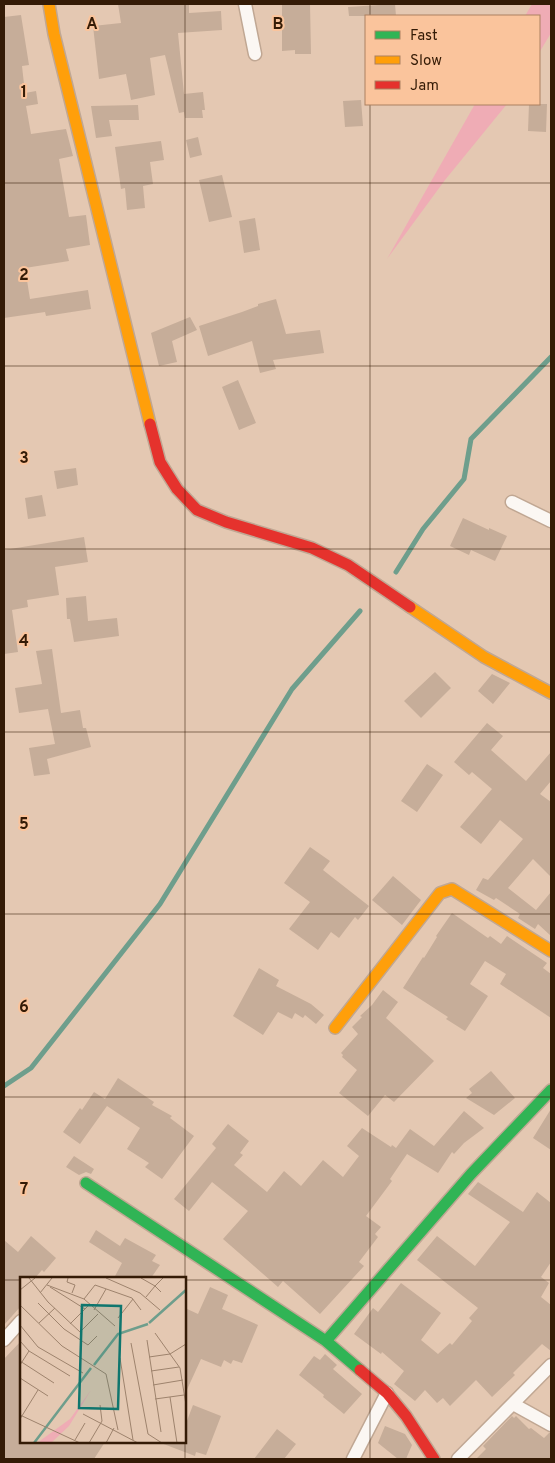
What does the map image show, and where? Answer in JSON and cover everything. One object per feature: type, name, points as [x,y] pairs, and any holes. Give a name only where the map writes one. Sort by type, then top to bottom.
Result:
[{"type":"street","points":[[49,4],[54,34],[140,387],[160,462],[178,489],[197,510],[226,522],[312,548],[348,565],[484,656],[551,694]]},
{"type":"street","points":[[245,4],[255,54]]},
{"type":"street","points":[[512,502],[551,521]]},
{"type":"street","points":[[335,1028],[440,893],[452,889],[551,951]]},
{"type":"street","points":[[326,1341],[471,1174],[551,1090]]},
{"type":"street","points":[[86,1183],[326,1341],[388,1393],[406,1416],[434,1459]]},
{"type":"street","points":[[4,1340],[20,1321]]},
{"type":"street","points":[[458,1459],[551,1365]]},
{"type":"street","points":[[353,1459],[388,1393]]},
{"type":"street","points":[[514,1404],[551,1425]]},
{"type":"shaded area","points":[[532,4],[551,4],[551,33],[540,51],[540,15],[526,15]]},
{"type":"shaded area","points":[[474,105],[506,105],[445,180],[387,259]]},
{"type":"building","points":[[118,4],[189,4],[189,13],[221,11],[222,30],[178,33],[184,94],[203,92],[205,110],[202,110],[203,118],[185,118],[184,112],[179,113],[165,55],[150,58],[155,95],[131,100],[126,74],[99,79],[93,26],[121,23]]},
{"type":"building","points":[[282,4],[310,4],[311,54],[295,54],[295,50],[282,51]]},
{"type":"building","points":[[395,4],[396,15],[349,16],[348,7]]},
{"type":"building","points":[[21,15],[29,65],[22,66],[25,93],[36,91],[38,104],[26,106],[31,134],[66,129],[73,156],[59,159],[69,217],[86,215],[90,245],[66,249],[69,261],[25,268],[30,299],[88,290],[91,309],[46,316],[45,312],[4,318],[4,17]]},
{"type":"building","points":[[361,100],[363,126],[345,127],[343,101]]},
{"type":"building","points":[[547,104],[546,132],[528,131],[529,105]]},
{"type":"building","points":[[138,105],[139,120],[109,120],[112,136],[96,138],[91,106]]},
{"type":"building","points":[[198,137],[202,155],[190,158],[186,140]]},
{"type":"building","points":[[161,141],[164,160],[150,162],[153,184],[143,186],[145,208],[127,210],[125,188],[121,189],[115,147]]},
{"type":"building","points":[[222,175],[232,217],[209,222],[199,180]]},
{"type":"building","points":[[255,218],[260,250],[244,253],[239,221]]},
{"type":"building","points":[[276,299],[286,334],[320,330],[324,353],[273,360],[276,369],[260,373],[252,341],[208,356],[199,326]]},
{"type":"building","points":[[190,317],[197,330],[172,341],[177,362],[159,366],[151,333]]},
{"type":"building","points":[[238,380],[256,423],[239,430],[222,387]]},
{"type":"building","points":[[76,468],[78,485],[57,489],[54,471]]},
{"type":"building","points":[[42,495],[46,516],[28,519],[25,498]]},
{"type":"building","points":[[463,518],[507,536],[495,561],[471,550],[469,555],[450,546]]},
{"type":"building","points":[[84,537],[88,562],[55,567],[59,595],[27,600],[28,607],[12,610],[18,652],[4,654],[4,550]]},
{"type":"building","points":[[86,596],[88,621],[117,618],[119,636],[74,642],[70,619],[67,619],[66,598]]},
{"type":"building","points":[[52,649],[61,713],[80,710],[83,728],[86,728],[91,747],[47,759],[50,774],[34,776],[29,748],[55,744],[48,709],[19,713],[15,688],[42,684],[36,651]]},
{"type":"building","points":[[435,672],[451,688],[421,718],[404,701]]},
{"type":"building","points":[[492,674],[510,683],[493,704],[478,691]]},
{"type":"building","points":[[487,723],[503,736],[491,750],[526,781],[551,752],[551,781],[540,794],[551,802],[551,877],[533,859],[508,888],[536,910],[551,892],[551,936],[538,924],[535,929],[518,918],[520,914],[496,898],[494,900],[476,890],[483,878],[488,880],[523,839],[500,820],[481,844],[460,827],[492,789],[472,772],[469,775],[454,762]]},
{"type":"building","points":[[427,764],[443,775],[417,812],[401,801]]},
{"type":"building","points":[[310,847],[330,861],[323,870],[369,906],[358,920],[355,917],[339,938],[331,932],[318,950],[289,929],[310,902],[284,883]]},
{"type":"building","points":[[393,876],[421,900],[402,925],[372,900]]},
{"type":"building","points":[[452,913],[488,938],[490,936],[501,944],[507,936],[547,963],[543,968],[551,974],[551,1018],[500,984],[506,974],[485,961],[470,984],[488,996],[465,1031],[446,1019],[448,1017],[403,988]]},
{"type":"building","points":[[259,968],[279,980],[276,986],[311,1004],[324,1015],[316,1024],[305,1015],[303,1018],[295,1013],[292,1019],[278,1012],[263,1035],[233,1016]]},
{"type":"building","points":[[383,990],[398,1002],[386,1018],[434,1061],[394,1102],[385,1095],[368,1116],[339,1093],[357,1070],[342,1057],[341,1053],[358,1034],[352,1027]]},
{"type":"building","points":[[491,1071],[515,1098],[494,1115],[466,1098],[472,1093],[469,1089]]},
{"type":"building","points":[[118,1078],[154,1102],[152,1105],[172,1116],[170,1118],[194,1136],[162,1179],[145,1167],[149,1163],[127,1149],[140,1128],[107,1106],[80,1144],[63,1132],[80,1108],[82,1110],[94,1092],[105,1099]]},
{"type":"building","points":[[551,1109],[551,1150],[533,1138]]},
{"type":"building","points":[[464,1111],[484,1128],[464,1143],[454,1154],[452,1152],[438,1173],[407,1154],[390,1179],[392,1181],[366,1216],[381,1227],[375,1234],[378,1237],[359,1262],[364,1266],[320,1314],[283,1281],[278,1287],[223,1239],[248,1211],[212,1182],[189,1211],[174,1199],[216,1148],[212,1144],[228,1124],[249,1141],[240,1153],[243,1155],[234,1165],[267,1192],[284,1171],[301,1186],[323,1160],[343,1177],[359,1156],[347,1146],[362,1128],[391,1147],[392,1145],[396,1148],[410,1129],[434,1146]]},
{"type":"building","points":[[74,1156],[94,1169],[91,1174],[86,1172],[79,1175],[66,1167]]},
{"type":"building","points":[[478,1182],[523,1212],[537,1192],[551,1203],[551,1262],[541,1277],[549,1283],[541,1297],[551,1305],[551,1351],[542,1344],[513,1373],[515,1375],[492,1397],[476,1380],[450,1406],[443,1398],[437,1403],[425,1390],[415,1401],[394,1384],[404,1371],[382,1352],[381,1354],[354,1334],[373,1308],[378,1312],[401,1283],[441,1313],[421,1340],[438,1354],[450,1343],[452,1345],[472,1321],[469,1318],[478,1308],[417,1260],[437,1236],[475,1266],[510,1222],[468,1194]]},
{"type":"building","points":[[96,1230],[120,1246],[125,1238],[156,1255],[152,1261],[160,1265],[152,1277],[115,1277],[122,1263],[89,1242]]},
{"type":"building","points":[[31,1236],[56,1258],[44,1272],[42,1270],[36,1277],[20,1277],[20,1307],[4,1325],[4,1240],[18,1252]]},
{"type":"building","points":[[210,1287],[228,1295],[222,1309],[258,1325],[242,1363],[233,1360],[231,1364],[224,1360],[221,1367],[201,1359],[186,1392],[186,1308],[198,1314]]},
{"type":"building","points":[[20,1342],[20,1443],[104,1443],[94,1459],[4,1459],[4,1359]]},
{"type":"building","points":[[325,1354],[337,1365],[333,1369],[362,1394],[344,1414],[299,1375],[314,1356],[320,1360]]},
{"type":"building","points":[[193,1405],[221,1416],[206,1455],[196,1452],[195,1456],[161,1443],[186,1443],[186,1423]]},
{"type":"building","points":[[512,1416],[514,1418],[516,1416],[529,1429],[531,1428],[544,1438],[551,1433],[551,1459],[476,1459],[486,1449],[483,1446]]},
{"type":"building","points":[[385,1426],[405,1434],[412,1445],[406,1459],[398,1459],[378,1443]]},
{"type":"building","points":[[277,1429],[296,1444],[284,1459],[254,1459]]},
{"type":"waterway","points":[[396,572],[423,529],[464,479],[471,439],[551,357]]},
{"type":"waterway","points":[[4,1086],[31,1068],[160,904],[292,689],[360,611]]},
{"type":"traffic: fast","points":[[326,1341],[471,1174],[551,1090]]},
{"type":"traffic: fast","points":[[86,1183],[326,1341],[360,1370]]},
{"type":"traffic: slow","points":[[49,4],[54,34],[150,424]]},
{"type":"traffic: slow","points":[[410,607],[484,657],[551,693]]},
{"type":"traffic: slow","points":[[335,1028],[440,893],[452,889],[551,951]]},
{"type":"traffic: jam","points":[[150,424],[160,462],[177,489],[197,510],[226,522],[312,548],[348,565],[410,607]]},
{"type":"traffic: jam","points":[[360,1370],[387,1393],[406,1416],[434,1459]]}]
